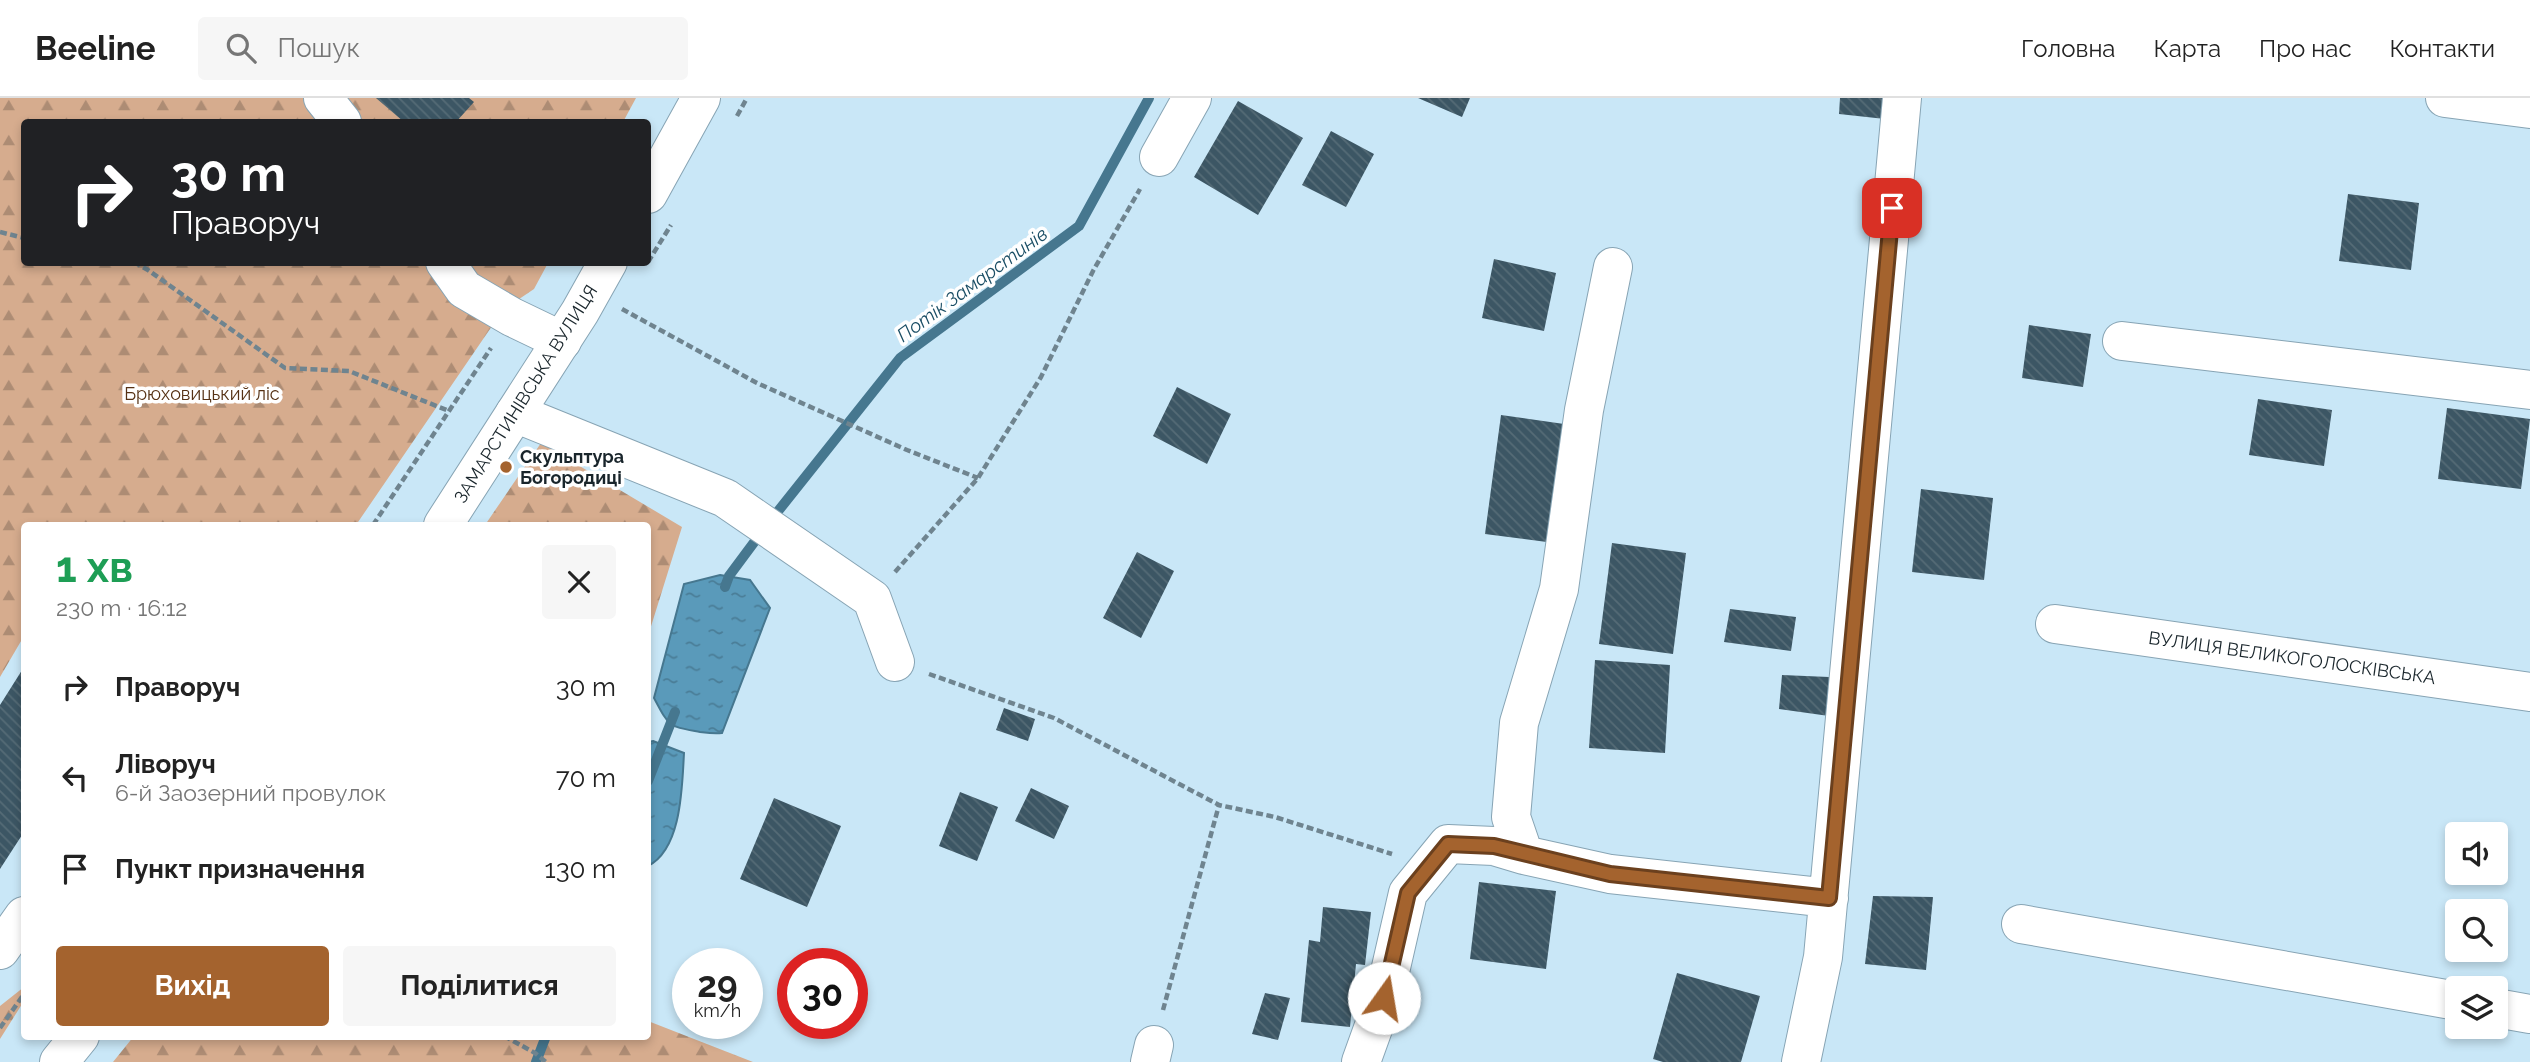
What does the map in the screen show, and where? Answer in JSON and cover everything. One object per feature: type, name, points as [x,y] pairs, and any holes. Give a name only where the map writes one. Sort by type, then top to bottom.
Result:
[{"type":"street","points":[[323,98],[340,119]]},
{"type":"street","points":[[651,189],[701,98]]},
{"type":"street","points":[[1159,157],[1192,98]]},
{"type":"street","points":[[1801,1062],[1823,957],[1902,98]]},
{"type":"street","points":[[2445,98],[2530,109]]},
{"type":"street","points":[[448,266],[464,289],[512,317],[562,341]]},
{"type":"street","points":[[1524,855],[1511,817],[1519,723],[1559,589],[1584,410],[1613,267]]},
{"type":"street","name":"ЗАМАРСТИНІВСЬКА ВУЛИЦЯ","points":[[445,522],[562,341],[600,277]]},
{"type":"street","points":[[2122,341],[2530,390]]},
{"type":"street","points":[[515,413],[724,498],[872,599],[895,662]]},
{"type":"street","name":"ВУЛИЦЯ ВЕЛИКОГОЛОСКІВСЬКА","points":[[2055,624],[2530,692]]},
{"type":"street","points":[[1361,1062],[1384,998],[1408,893],[1448,844],[1494,846],[1610,874],[1829,898]]},
{"type":"street","points":[[0,950],[21,920]]},
{"type":"street","points":[[2021,924],[2445,999]]},
{"type":"street","points":[[2508,1010],[2530,1014]]},
{"type":"street","points":[[59,1062],[77,1040]]},
{"type":"path","points":[[872,599],[978,478],[1041,377],[1093,271],[1159,157]]},
{"type":"path","points":[[0,232],[21,236]]},
{"type":"path","points":[[141,266],[285,368],[349,371],[449,411]]},
{"type":"path","points":[[600,277],[757,383],[978,478]]},
{"type":"path","points":[[375,522],[512,317]]},
{"type":"path","points":[[895,662],[1054,718],[1219,805],[1275,817],[1429,867]]},
{"type":"path","points":[[1152,1053],[1219,805]]},
{"type":"path","points":[[0,1028],[21,998]]},
{"type":"path","points":[[511,1040],[544,1060]]},
{"type":"green space","name":"Брюховицький ліс","points":[[0,98],[636,98],[625,119],[21,119],[21,266],[546,266],[534,289],[503,310],[358,522],[21,522],[21,641],[0,677]]},
{"type":"green space","points":[[541,443],[682,527],[651,626],[651,522],[487,522]]},
{"type":"green space","points":[[21,989],[21,1006],[0,1039],[0,1006]]},
{"type":"green space","points":[[651,1022],[672,1030],[672,1039],[694,1039],[753,1062],[113,1062],[131,1040],[651,1040]]},
{"type":"water","points":[[720,575],[750,580],[770,608],[722,733],[700,732],[671,724],[654,698],[684,584]]},
{"type":"water","points":[[651,741],[684,753],[681,799],[674,831],[668,846],[651,864]]},
{"type":"building","points":[[376,98],[469,98],[474,102],[459,119],[400,119]]},
{"type":"building","points":[[1418,98],[1470,98],[1462,117]]},
{"type":"building","points":[[1840,98],[1887,98],[1885,119],[1839,114]]},
{"type":"building","points":[[1238,101],[1303,138],[1258,215],[1194,177]]},
{"type":"building","points":[[1331,131],[1374,154],[1346,207],[1302,185]]},
{"type":"building","points":[[2348,194],[2419,203],[2411,270],[2339,261]]},
{"type":"building","points":[[1494,259],[1556,273],[1544,331],[1482,318]]},
{"type":"building","points":[[2029,325],[2091,334],[2083,387],[2022,378]]},
{"type":"building","points":[[1177,387],[1231,414],[1207,464],[1153,436]]},
{"type":"building","points":[[2258,399],[2332,410],[2324,466],[2249,455]]},
{"type":"building","points":[[2447,408],[2530,419],[2521,489],[2438,479]]},
{"type":"building","points":[[1501,415],[1578,426],[1562,544],[1485,534]]},
{"type":"building","points":[[1921,489],[1993,498],[1984,580],[1912,572]]},
{"type":"building","points":[[1612,543],[1686,553],[1673,654],[1599,644]]},
{"type":"building","points":[[1137,552],[1174,571],[1141,638],[1103,618]]},
{"type":"building","points":[[1730,609],[1796,617],[1791,651],[1724,642]]},
{"type":"building","points":[[1595,660],[1670,665],[1665,753],[1589,748]]},
{"type":"building","points":[[21,672],[21,837],[0,869],[0,705]]},
{"type":"building","points":[[1782,675],[1829,677],[1829,716],[1779,709]]},
{"type":"building","points":[[1004,708],[1035,719],[1028,741],[996,730]]},
{"type":"building","points":[[1031,788],[1069,806],[1054,839],[1015,821]]},
{"type":"building","points":[[960,792],[998,807],[977,861],[939,846]]},
{"type":"building","points":[[774,798],[841,826],[807,907],[740,879]]},
{"type":"building","points":[[1479,882],[1556,891],[1546,969],[1470,959]]},
{"type":"building","points":[[1873,896],[1933,897],[1926,970],[1865,964]]},
{"type":"building","points":[[1323,907],[1371,912],[1365,965],[1356,964],[1350,1027],[1301,1022],[1309,940],[1320,942]]},
{"type":"building","points":[[1677,973],[1760,996],[1741,1062],[1663,1062],[1653,1059]]},
{"type":"building","points":[[1265,993],[1290,998],[1278,1040],[1252,1034]]},
{"type":"waterway","name":"Потік Замарстинів","points":[[771,520],[900,358],[1079,226],[1149,98]]},
{"type":"waterway","name":"Потік Замарстинів","points":[[725,587],[729,576],[761,533]]},
{"type":"waterway","name":"Потік Замарстинів","points":[[651,773],[675,712]]},
{"type":"waterway","name":"Потік Замарстинів","points":[[536,1062],[544,1040]]},
{"type":"place","name":"Скульптура Богородиці","points":[[506,467]]},
{"type":"route","points":[[1384,998],[1408,893],[1448,844],[1494,846],[1610,874],[1829,898],[1892,208]]}]
